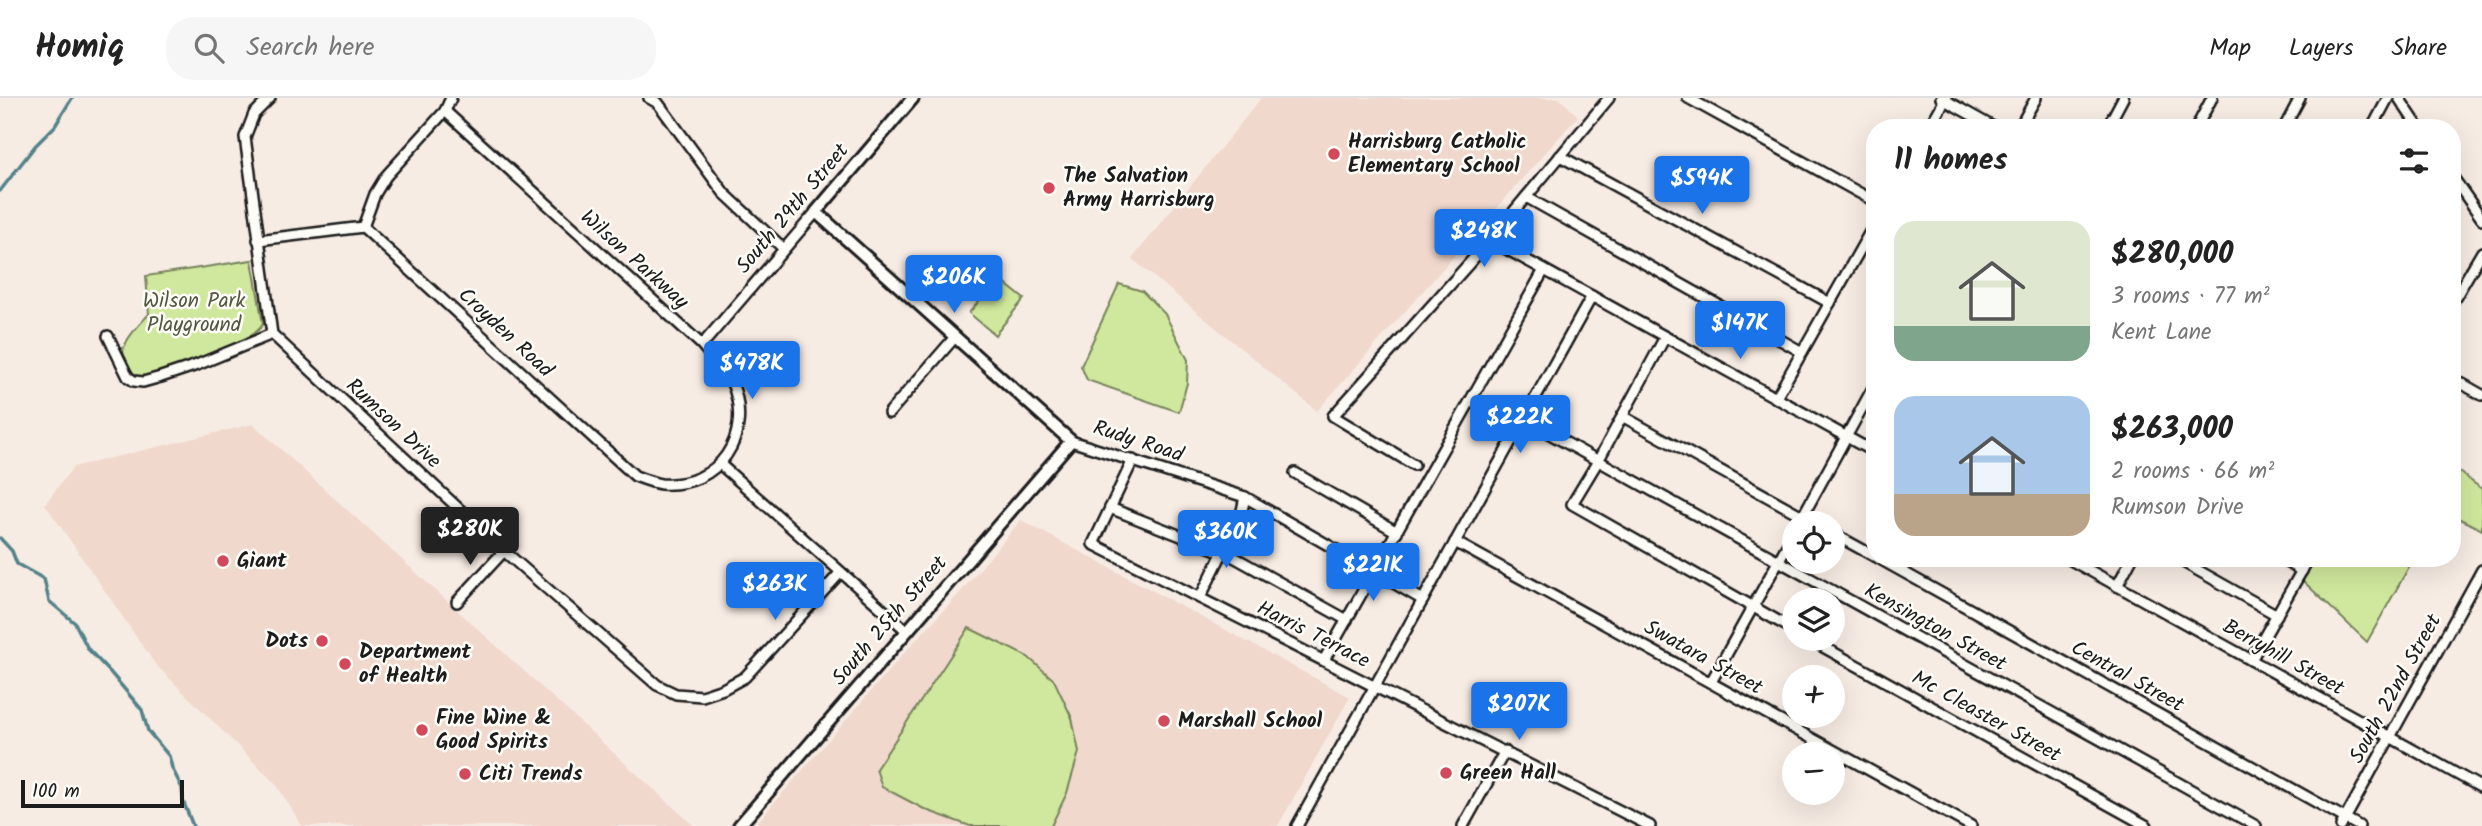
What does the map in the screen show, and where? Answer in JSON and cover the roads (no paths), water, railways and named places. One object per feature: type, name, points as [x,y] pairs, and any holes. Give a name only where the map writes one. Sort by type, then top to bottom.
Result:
[{"type":"street","points":[[108,336],[128,377],[143,382],[197,365],[272,334],[245,136],[254,114],[270,98]]},
{"type":"street","points":[[258,240],[363,227],[375,194],[386,176],[445,111],[451,98]]},
{"type":"street","points":[[649,98],[658,103],[724,193],[784,249]]},
{"type":"street","name":"South 29th Street","points":[[702,345],[913,98]]},
{"type":"street","points":[[1414,465],[1333,416],[1490,240],[1609,98]]},
{"type":"street","points":[[1688,98],[1866,197]]},
{"type":"street","points":[[2024,119],[2036,98]]},
{"type":"street","points":[[2112,119],[2123,98]]},
{"type":"street","points":[[2201,119],[2212,98]]},
{"type":"street","points":[[2289,119],[2300,98]]},
{"type":"street","points":[[2377,119],[2388,98]]},
{"type":"street","points":[[2399,98],[2413,119]]},
{"type":"street","points":[[1934,119],[1944,99],[1979,119]]},
{"type":"street","name":"Wilson Parkway","points":[[445,111],[702,345],[731,382],[740,413],[736,439],[721,465]]},
{"type":"street","points":[[1560,156],[1830,303]]},
{"type":"street","points":[[2461,189],[2482,219]]},
{"type":"street","points":[[1525,197],[1802,352]]},
{"type":"street","name":"Rudy Road","points":[[816,212],[1070,441],[1245,497],[1423,600]]},
{"type":"street","name":"Croyden Road","points":[[363,227],[635,476],[659,484],[683,483],[721,465]]},
{"type":"street","points":[[1776,398],[1866,239]]},
{"type":"street","points":[[1490,240],[1866,447]]},
{"type":"street","points":[[2461,288],[2482,252]]},
{"type":"street","points":[[1324,660],[1544,270]]},
{"type":"street","points":[[1297,826],[1592,296]]},
{"type":"street","name":"Rumson Drive","points":[[272,334],[504,551],[657,685],[676,694],[692,696],[712,693],[745,677],[841,573]]},
{"type":"street","points":[[890,414],[955,337]]},
{"type":"street","points":[[1665,337],[1572,505],[1782,624]]},
{"type":"street","points":[[2461,383],[2482,395]]},
{"type":"street","points":[[1806,511],[1866,400]]},
{"type":"street","points":[[1622,416],[1786,511]]},
{"type":"street","name":"Kensington Street","points":[[1523,419],[2256,826]]},
{"type":"street","name":"South 25th Street","points":[[739,826],[1070,441]]},
{"type":"street","name":"Harris Terrace","points":[[1133,460],[1093,544],[1375,686]]},
{"type":"street","points":[[721,465],[907,631]]},
{"type":"street","points":[[1295,473],[1396,532]]},
{"type":"street","points":[[1200,598],[1241,515],[1245,497]]},
{"type":"street","points":[[1110,508],[1222,552],[1347,620]]},
{"type":"street","name":"Central Street","points":[[1845,540],[1866,552]]},
{"type":"street","name":"Swatara Street","points":[[1455,542],[1971,826]]},
{"type":"street","points":[[457,602],[504,551]]},
{"type":"street","points":[[1711,682],[1782,555]]},
{"type":"street","name":"Central Street","points":[[1894,567],[2343,822],[2359,826]]},
{"type":"street","name":"Berryhill Street","points":[[2083,567],[2482,788]]},
{"type":"street","points":[[2117,586],[2127,567]]},
{"type":"street","points":[[2192,567],[2277,615]]},
{"type":"street","points":[[2295,567],[2302,571]]},
{"type":"street","points":[[2251,660],[2304,567]]},
{"type":"street","name":"South 22nd Street","points":[[2343,822],[2482,570]]},
{"type":"street","name":"Mc Cleaster Street","points":[[1831,651],[2147,826]]},
{"type":"street","points":[[1375,686],[1650,826]]},
{"type":"street","points":[[1463,826],[1505,751]]},
{"type":"waterway","points":[[0,191],[35,146],[55,126],[72,98]]},
{"type":"waterway","points":[[0,538],[12,551],[17,564],[44,579],[49,601],[75,623],[88,649],[142,710],[148,731],[169,756],[193,826]]},
{"type":"place","name":"Harrisburg Catholic Elementary School","points":[[1334,154]]},
{"type":"place","name":"The Salvation Army Harrisburg","points":[[1049,188]]},
{"type":"place","name":"Giant","points":[[223,561]]},
{"type":"place","name":"Dots","points":[[322,641]]},
{"type":"place","name":"Department of Health","points":[[345,664]]},
{"type":"place","name":"Marshall School","points":[[1164,721]]},
{"type":"place","name":"Fine Wine & Good Spirits","points":[[422,730]]},
{"type":"place","name":"Green Hall","points":[[1446,773]]},
{"type":"place","name":"Citi Trends","points":[[465,774]]},
{"type":"park label","name":"Wilson Park Playground","points":[[194,313]]}]
